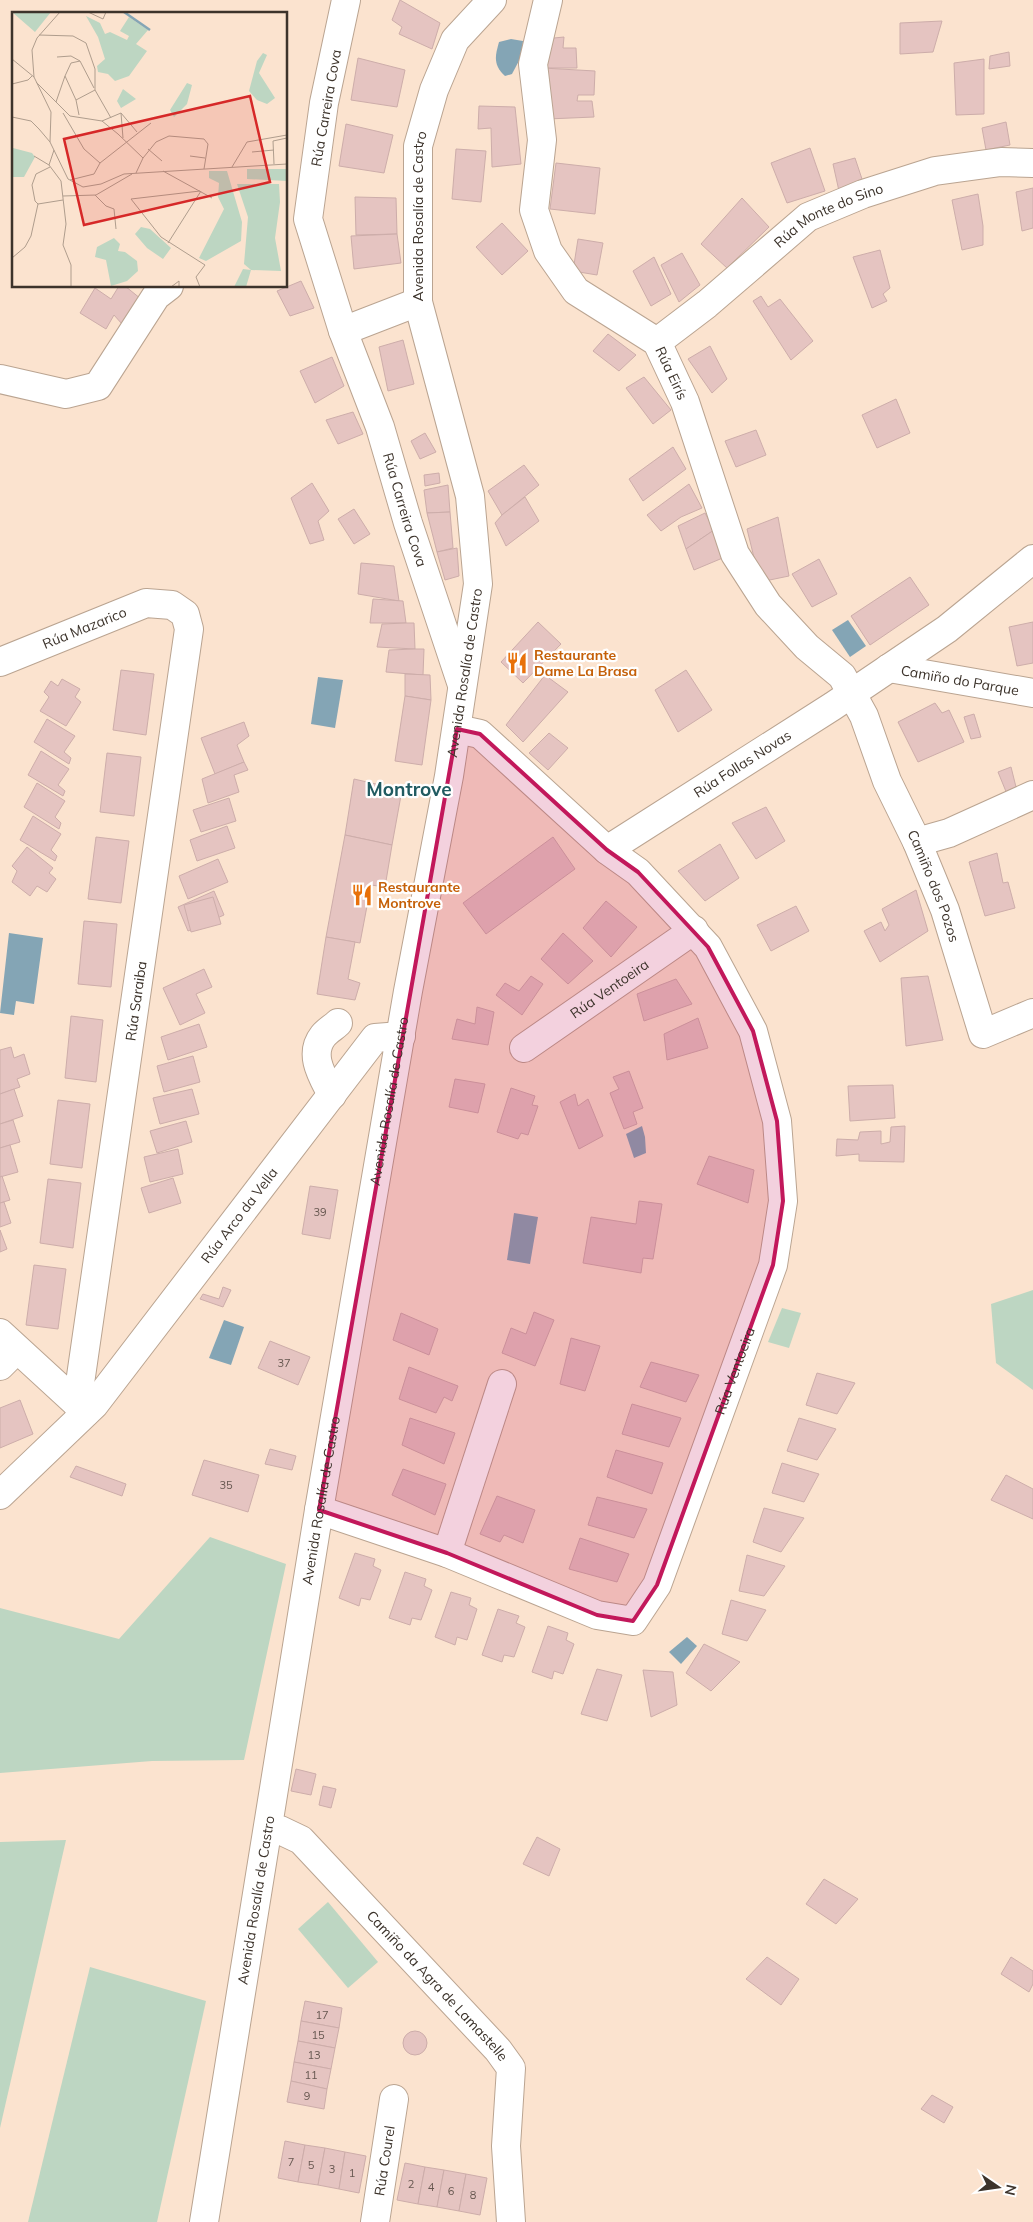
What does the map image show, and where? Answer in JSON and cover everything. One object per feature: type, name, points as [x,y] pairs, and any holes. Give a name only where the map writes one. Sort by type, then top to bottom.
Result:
[{"type":"street","name":"Rúa Carreira Cova","points":[[346,0],[324,103],[298,205],[308,219],[343,331],[380,428],[408,523],[463,690]]},
{"type":"street","name":"Avenida Rosalía de Castro","points":[[204,2222],[319,1510],[401,1036],[457,729],[478,584],[470,496],[418,302],[418,146],[434,90],[455,40],[492,0]]},
{"type":"street","name":"Rúa Eirís","points":[[548,0],[533,64],[542,140],[534,210],[548,251],[576,291],[657,342],[685,402],[735,554],[768,605],[806,647],[842,676],[851,694]]},
{"type":"street","name":"Rúa Monte do Sino","points":[[657,342],[707,304],[808,217],[863,194],[936,171],[1001,162],[1033,163]]},
{"type":"street","points":[[0,379],[66,394],[98,386],[156,296],[166,288]]},
{"type":"street","points":[[343,331],[418,302]]},
{"type":"street","name":"Rúa Follas Novas","points":[[607,850],[851,694],[947,629],[1033,559]]},
{"type":"street","name":"Rúa Mazarico","points":[[0,662],[146,603],[172,605]]},
{"type":"street","name":"Rúa Saraiba","points":[[82,1408],[189,630],[185,614],[172,605]]},
{"type":"street","name":"Camiño do Parque","points":[[889,668],[1033,693]]},
{"type":"street","name":"Camiño dos Pozos","points":[[851,694],[864,716],[887,781],[917,842],[945,910],[984,1034],[1033,1013]]},
{"type":"street","points":[[457,729],[480,734],[607,850]]},
{"type":"street","points":[[917,842],[949,833],[1033,795]]},
{"type":"street","name":"Rúa Ventoeira","points":[[319,1510],[448,1554],[597,1615],[633,1620],[657,1585],[773,1265],[783,1202],[777,1121],[753,1031],[708,947],[638,872],[607,850]]},
{"type":"street","name":"Rúa Ventoeira","points":[[524,1048],[694,930]]},
{"type":"street","points":[[332,1095],[317,1064],[317,1051],[323,1036],[338,1023]]},
{"type":"street","name":"Rúa Arco da Vella","points":[[0,1495],[82,1408],[94,1405],[375,1038],[401,1036]]},
{"type":"street","points":[[5,1350],[82,1408]]},
{"type":"street","points":[[448,1554],[502,1384]]},
{"type":"street","name":"Camiño da Agra de Lamastelle","points":[[268,1829],[280,1830],[301,1840],[498,2050],[511,2068],[506,2146],[511,2222]]},
{"type":"street","name":"Rúa Courel","points":[[375,2222],[394,2099]]},
{"type":"highlighted area","points":[[457,729],[480,734],[607,850],[638,872],[708,947],[753,1031],[777,1121],[783,1201],[773,1265],[764,1291],[657,1585],[633,1621],[597,1615],[447,1553],[319,1510]]},
{"type":"green space","points":[[1033,1290],[1033,1390],[996,1363],[991,1304]]},
{"type":"green space","points":[[782,1308],[801,1313],[789,1348],[768,1342]]},
{"type":"green space","points":[[210,1537],[286,1564],[244,1760],[152,1761],[0,1773],[0,1608],[119,1639]]},
{"type":"green space","points":[[66,1840],[0,2128],[0,1842]]},
{"type":"green space","points":[[328,1902],[378,1962],[348,1988],[298,1929]]},
{"type":"green space","points":[[90,1967],[206,2001],[157,2222],[28,2222]]},
{"type":"water","points":[[511,39],[523,41],[522,55],[512,74],[505,76],[498,68],[497,52],[499,42]]},
{"type":"water","points":[[848,620],[866,646],[850,657],[832,630]]},
{"type":"water","points":[[318,677],[343,680],[335,728],[311,724]]},
{"type":"water","points":[[9,933],[43,938],[34,1004],[16,1001],[14,1015],[0,1013]]},
{"type":"water","points":[[642,1126],[646,1153],[634,1158],[626,1134]]},
{"type":"water","points":[[514,1213],[538,1217],[530,1264],[507,1260]]},
{"type":"water","points":[[224,1320],[244,1327],[231,1365],[209,1358]]},
{"type":"water","points":[[687,1637],[697,1646],[681,1664],[669,1652]]},
{"type":"building","points":[[400,0],[440,23],[432,49],[399,34],[402,27],[392,20]]},
{"type":"building","points":[[942,21],[933,52],[900,54],[900,23]]},
{"type":"building","points":[[564,37],[563,48],[576,48],[577,68],[543,68],[544,39]]},
{"type":"building","points":[[1009,52],[1010,66],[989,69],[990,56]]},
{"type":"building","points":[[358,58],[405,70],[397,107],[351,100]]},
{"type":"building","points":[[984,59],[984,114],[956,115],[954,63]]},
{"type":"building","points":[[543,68],[595,71],[594,95],[578,95],[577,101],[592,101],[594,117],[547,119]]},
{"type":"building","points":[[479,106],[515,107],[521,164],[492,167],[491,128],[478,129]]},
{"type":"building","points":[[1006,122],[1010,145],[986,150],[982,128]]},
{"type":"building","points":[[346,124],[393,135],[384,173],[339,166]]},
{"type":"building","points":[[810,148],[825,191],[787,203],[771,163]]},
{"type":"building","points":[[456,149],[486,151],[481,202],[452,199]]},
{"type":"building","points":[[855,158],[863,182],[839,191],[833,164]]},
{"type":"building","points":[[556,163],[600,168],[595,214],[550,209]]},
{"type":"building","points":[[1033,188],[1033,228],[1022,231],[1016,192]]},
{"type":"building","points":[[978,194],[983,226],[983,245],[962,250],[952,200]]},
{"type":"building","points":[[355,197],[396,198],[397,234],[356,235]]},
{"type":"building","points":[[742,198],[769,227],[727,268],[701,244]]},
{"type":"building","points":[[502,223],[528,251],[502,275],[476,247]]},
{"type":"building","points":[[397,234],[401,263],[354,269],[351,236]]},
{"type":"building","points":[[578,239],[603,243],[597,275],[573,271]]},
{"type":"building","points":[[880,250],[890,288],[883,294],[887,301],[872,308],[853,257]]},
{"type":"building","points":[[682,253],[700,285],[679,302],[661,265]]},
{"type":"building","points":[[654,257],[671,294],[651,306],[633,271]]},
{"type":"building","points":[[301,281],[314,308],[290,316],[277,291]]},
{"type":"building","points":[[95,288],[111,299],[118,288],[127,288],[141,299],[122,324],[114,315],[106,329],[80,313]]},
{"type":"building","points":[[761,296],[768,307],[780,299],[813,341],[791,360],[753,301]]},
{"type":"building","points":[[608,334],[636,355],[619,371],[593,351]]},
{"type":"building","points":[[403,340],[414,384],[388,391],[379,347]]},
{"type":"building","points":[[710,346],[727,379],[712,393],[688,359]]},
{"type":"building","points":[[332,357],[344,386],[315,403],[300,371]]},
{"type":"building","points":[[644,377],[671,410],[653,424],[626,388]]},
{"type":"building","points":[[896,399],[910,433],[877,448],[862,415]]},
{"type":"building","points":[[353,412],[363,434],[338,444],[326,420]]},
{"type":"building","points":[[756,430],[766,455],[736,467],[725,441]]},
{"type":"building","points":[[425,433],[436,452],[420,459],[411,441]]},
{"type":"building","points":[[673,447],[686,469],[643,501],[629,479]]},
{"type":"building","points":[[524,465],[539,485],[502,515],[488,491]]},
{"type":"building","points":[[439,473],[440,483],[425,486],[424,475]]},
{"type":"building","points":[[312,483],[329,511],[318,521],[324,540],[310,544],[291,498]]},
{"type":"building","points":[[689,484],[702,508],[681,517],[661,531],[647,515]]},
{"type":"building","points":[[448,485],[450,512],[427,513],[424,490]]},
{"type":"building","points":[[525,497],[539,521],[506,546],[495,523]]},
{"type":"building","points":[[354,509],[370,534],[354,544],[338,519]]},
{"type":"building","points":[[450,512],[453,548],[437,552],[427,513]]},
{"type":"building","points":[[705,513],[714,530],[686,549],[678,526]]},
{"type":"building","points":[[778,517],[789,576],[760,582],[747,529]]},
{"type":"building","points":[[714,530],[725,557],[694,570],[686,549]]},
{"type":"building","points":[[457,548],[459,576],[445,580],[437,552]]},
{"type":"building","points":[[819,559],[837,594],[812,607],[792,574]]},
{"type":"building","points":[[361,563],[394,566],[399,601],[358,594]]},
{"type":"building","points":[[910,577],[929,605],[870,645],[851,616]]},
{"type":"building","points":[[373,599],[403,601],[406,623],[370,623]]},
{"type":"building","points":[[538,622],[561,644],[523,683],[501,662]]},
{"type":"building","points":[[1033,622],[1033,663],[1017,666],[1009,627]]},
{"type":"building","points":[[414,623],[415,649],[377,647],[382,624]]},
{"type":"building","points":[[424,649],[423,675],[386,672],[389,650]]},
{"type":"building","points":[[121,670],[154,674],[146,735],[113,730]]},
{"type":"building","points":[[686,670],[712,710],[678,732],[655,690]]},
{"type":"building","points":[[405,674],[430,675],[431,700],[405,696]]},
{"type":"building","points":[[545,675],[568,692],[523,742],[506,725]]},
{"type":"building","points":[[62,679],[80,689],[75,697],[81,702],[66,726],[40,711],[49,697],[44,692],[51,681],[58,686]]},
{"type":"building","points":[[405,696],[431,700],[422,765],[395,761]]},
{"type":"building","points":[[935,703],[942,713],[949,710],[964,742],[918,762],[898,722]]},
{"type":"building","points":[[974,714],[981,737],[971,739],[964,717]]},
{"type":"building","points":[[47,719],[75,736],[64,752],[71,758],[69,764],[34,742]]},
{"type":"building","points":[[244,722],[249,736],[237,745],[244,762],[215,774],[201,738]]},
{"type":"building","points":[[549,733],[568,748],[548,770],[529,753]]},
{"type":"building","points":[[41,751],[69,769],[58,785],[65,791],[63,796],[28,775]]},
{"type":"building","points":[[107,753],[141,757],[134,816],[100,812]]},
{"type":"building","points":[[244,762],[248,770],[234,775],[239,792],[208,803],[202,779]]},
{"type":"building","points":[[1011,767],[1017,791],[1007,794],[998,772]]},
{"type":"building","points":[[354,779],[402,790],[392,845],[345,835]]},
{"type":"building","points":[[37,783],[65,801],[55,817],[61,823],[59,829],[24,807]]},
{"type":"building","points":[[229,798],[236,821],[201,832],[193,810]]},
{"type":"building","points":[[766,807],[785,841],[756,859],[732,823]]},
{"type":"building","points":[[33,816],[61,834],[51,850],[57,856],[55,861],[20,840]]},
{"type":"building","points":[[227,826],[235,848],[197,861],[190,840]]},
{"type":"building","points":[[345,835],[392,845],[385,887],[371,885],[360,943],[326,937]]},
{"type":"building","points":[[96,837],[129,841],[121,903],[88,899]]},
{"type":"building","points":[[553,837],[575,869],[486,934],[463,903]]},
{"type":"building","points":[[720,844],[739,878],[705,901],[678,871]]},
{"type":"building","points":[[27,847],[53,868],[49,873],[56,879],[47,892],[37,886],[30,896],[12,882],[17,871],[12,866]]},
{"type":"building","points":[[997,853],[1003,883],[1008,882],[1015,908],[985,916],[969,862]]},
{"type":"building","points":[[218,859],[228,882],[188,899],[179,876]]},
{"type":"building","points":[[916,890],[928,931],[880,962],[864,931],[881,922],[885,931],[889,925],[882,909]]},
{"type":"building","points":[[214,891],[224,915],[188,931],[178,907]]},
{"type":"building","points":[[213,897],[221,924],[191,932],[184,905]]},
{"type":"building","points":[[606,901],[637,927],[611,957],[583,928]]},
{"type":"building","points":[[796,906],[809,931],[771,951],[757,925]]},
{"type":"building","points":[[84,921],[117,924],[111,987],[78,984]]},
{"type":"building","points":[[563,933],[593,961],[568,984],[541,959]]},
{"type":"building","points":[[326,937],[355,942],[348,979],[360,983],[355,1000],[317,994]]},
{"type":"building","points":[[204,969],[212,987],[196,994],[205,1013],[180,1025],[163,988]]},
{"type":"building","points":[[531,976],[543,984],[522,1015],[496,995],[505,983],[519,991]]},
{"type":"building","points":[[928,976],[943,1040],[906,1046],[901,978]]},
{"type":"building","points":[[676,979],[692,1004],[644,1021],[637,994]]},
{"type":"building","points":[[477,1007],[494,1012],[488,1045],[452,1039],[457,1019],[475,1024]]},
{"type":"building","points":[[71,1016],[103,1020],[96,1082],[65,1078]]},
{"type":"building","points":[[698,1018],[708,1048],[667,1060],[664,1034]]},
{"type":"building","points":[[199,1024],[207,1047],[168,1060],[161,1037]]},
{"type":"building","points":[[11,1047],[14,1058],[24,1054],[30,1074],[17,1079],[20,1087],[0,1094],[0,1050]]},
{"type":"building","points":[[193,1056],[200,1082],[164,1092],[157,1066]]},
{"type":"building","points":[[629,1071],[643,1108],[633,1112],[637,1124],[624,1129],[610,1093],[619,1089],[613,1077]]},
{"type":"building","points":[[455,1079],[485,1084],[478,1113],[449,1107]]},
{"type":"building","points":[[893,1085],[895,1118],[850,1121],[848,1086]]},
{"type":"building","points":[[511,1088],[535,1096],[532,1105],[538,1106],[528,1135],[521,1133],[518,1139],[497,1132]]},
{"type":"building","points":[[14,1089],[23,1116],[0,1124],[0,1094]]},
{"type":"building","points":[[192,1089],[199,1114],[160,1124],[153,1098]]},
{"type":"building","points":[[575,1094],[578,1106],[588,1099],[603,1136],[579,1149],[560,1102]]},
{"type":"building","points":[[58,1100],[90,1104],[82,1168],[50,1164]]},
{"type":"building","points":[[13,1120],[20,1142],[0,1148],[0,1124]]},
{"type":"building","points":[[186,1121],[192,1142],[157,1153],[150,1131]]},
{"type":"building","points":[[905,1126],[904,1162],[859,1161],[859,1154],[836,1156],[837,1139],[858,1140],[860,1132],[881,1131],[881,1144],[890,1142],[891,1127]]},
{"type":"building","points":[[10,1145],[18,1172],[0,1177],[0,1148]]},
{"type":"building","points":[[178,1149],[183,1174],[150,1182],[144,1157]]},
{"type":"building","points":[[709,1156],[754,1170],[748,1203],[697,1184]]},
{"type":"building","points":[[2,1176],[10,1200],[0,1203],[0,1177]]},
{"type":"building","points":[[173,1178],[181,1203],[149,1213],[141,1188]]},
{"type":"building","points":[[48,1179],[81,1183],[73,1248],[40,1243]]},
{"type":"building","points":[[310,1186],[338,1190],[330,1239],[302,1234]]},
{"type":"building","points":[[639,1201],[662,1204],[653,1259],[643,1258],[641,1273],[583,1263],[591,1217],[636,1224]]},
{"type":"building","points":[[4,1202],[11,1223],[0,1227],[0,1203]]},
{"type":"building","points":[[0,1230],[7,1249],[0,1252]]},
{"type":"building","points":[[34,1265],[66,1269],[58,1329],[26,1325]]},
{"type":"building","points":[[223,1287],[231,1290],[223,1307],[200,1299],[203,1294],[219,1299]]},
{"type":"building","points":[[534,1312],[554,1320],[535,1366],[502,1353],[511,1328],[526,1334]]},
{"type":"building","points":[[401,1313],[438,1329],[429,1355],[393,1340]]},
{"type":"building","points":[[571,1338],[600,1346],[585,1391],[560,1384]]},
{"type":"building","points":[[270,1341],[310,1357],[298,1385],[258,1368]]},
{"type":"building","points":[[651,1362],[699,1375],[686,1402],[640,1387]]},
{"type":"building","points":[[409,1367],[458,1386],[452,1401],[444,1397],[436,1413],[399,1399]]},
{"type":"building","points":[[817,1373],[855,1383],[837,1414],[806,1405]]},
{"type":"building","points":[[20,1400],[33,1434],[0,1448],[0,1408]]},
{"type":"building","points":[[632,1404],[681,1418],[669,1447],[622,1434]]},
{"type":"building","points":[[410,1418],[455,1433],[444,1464],[402,1445]]},
{"type":"building","points":[[799,1418],[836,1429],[817,1460],[787,1451]]},
{"type":"building","points":[[270,1449],[296,1456],[292,1470],[265,1464]]},
{"type":"building","points":[[616,1450],[663,1463],[652,1494],[607,1477]]},
{"type":"building","points":[[204,1460],[259,1475],[248,1512],[192,1495]]},
{"type":"building","points":[[782,1463],[819,1474],[804,1502],[772,1493]]},
{"type":"building","points":[[76,1466],[126,1484],[122,1496],[70,1477]]},
{"type":"building","points":[[403,1469],[446,1484],[435,1515],[392,1495]]},
{"type":"building","points":[[1006,1475],[1033,1489],[1033,1519],[991,1500]]},
{"type":"building","points":[[497,1496],[535,1510],[523,1543],[504,1535],[500,1542],[480,1534]]},
{"type":"building","points":[[597,1497],[647,1509],[634,1538],[588,1525]]},
{"type":"building","points":[[764,1508],[804,1518],[781,1552],[753,1542]]},
{"type":"building","points":[[580,1538],[629,1554],[617,1582],[569,1569]]},
{"type":"building","points":[[355,1553],[375,1559],[373,1566],[381,1570],[370,1600],[361,1598],[359,1606],[339,1598]]},
{"type":"building","points":[[747,1555],[785,1566],[764,1596],[739,1591]]},
{"type":"building","points":[[405,1572],[426,1579],[424,1586],[432,1590],[421,1620],[412,1618],[410,1625],[389,1618]]},
{"type":"building","points":[[451,1592],[471,1598],[469,1605],[477,1609],[467,1640],[457,1637],[455,1645],[435,1637]]},
{"type":"building","points":[[731,1600],[766,1610],[747,1641],[722,1634]]},
{"type":"building","points":[[498,1609],[519,1616],[516,1623],[525,1627],[514,1657],[504,1655],[502,1662],[482,1655]]},
{"type":"building","points":[[548,1626],[568,1633],[566,1640],[574,1644],[563,1674],[554,1671],[552,1679],[532,1672]]},
{"type":"building","points":[[704,1644],[740,1662],[711,1691],[686,1673]]},
{"type":"building","points":[[597,1669],[622,1675],[607,1721],[581,1714]]},
{"type":"building","points":[[643,1670],[673,1672],[677,1705],[651,1717]]},
{"type":"building","points":[[296,1769],[316,1774],[311,1795],[291,1791]]},
{"type":"building","points":[[323,1786],[336,1789],[331,1808],[319,1805]]},
{"type":"building","points":[[537,1837],[560,1849],[549,1876],[523,1864]]},
{"type":"building","points":[[824,1879],[858,1899],[836,1924],[806,1904]]},
{"type":"building","points":[[767,1957],[799,1979],[781,2005],[746,1979]]},
{"type":"building","points":[[1011,1957],[1033,1971],[1033,1984],[1029,1992],[1001,1974]]},
{"type":"building","points":[[305,2001],[342,2008],[339,2028],[301,2021]]},
{"type":"building","points":[[301,2021],[339,2028],[335,2048],[298,2041]]},
{"type":"building","points":[[415,2031],[420,2032],[426,2038],[426,2048],[420,2054],[415,2055],[410,2054],[404,2048],[403,2043],[404,2038],[410,2032]]},
{"type":"building","points":[[298,2041],[335,2048],[331,2069],[294,2062]]},
{"type":"building","points":[[294,2062],[331,2069],[327,2089],[291,2081]]},
{"type":"building","points":[[291,2081],[327,2089],[324,2109],[287,2102]]},
{"type":"building","points":[[932,2095],[953,2107],[944,2123],[921,2109]]},
{"type":"building","points":[[285,2141],[305,2145],[298,2182],[278,2178]]},
{"type":"building","points":[[305,2145],[325,2148],[318,2185],[298,2182]]},
{"type":"building","points":[[325,2148],[345,2152],[339,2189],[318,2185]]},
{"type":"building","points":[[345,2152],[366,2156],[359,2193],[339,2189]]},
{"type":"building","points":[[405,2163],[425,2167],[418,2204],[397,2200]]},
{"type":"building","points":[[425,2167],[444,2170],[437,2207],[418,2204]]},
{"type":"building","points":[[444,2170],[466,2174],[459,2211],[437,2207]]},
{"type":"building","points":[[466,2174],[487,2178],[480,2215],[459,2211]]},
{"type":"place","name":"Restaurante Dame La Brasa","points":[[517,663]]},
{"type":"place","name":"Restaurante Montrove","points":[[362,895]]},
{"type":"district","name":"Montrove","points":[[409,789]]}]
